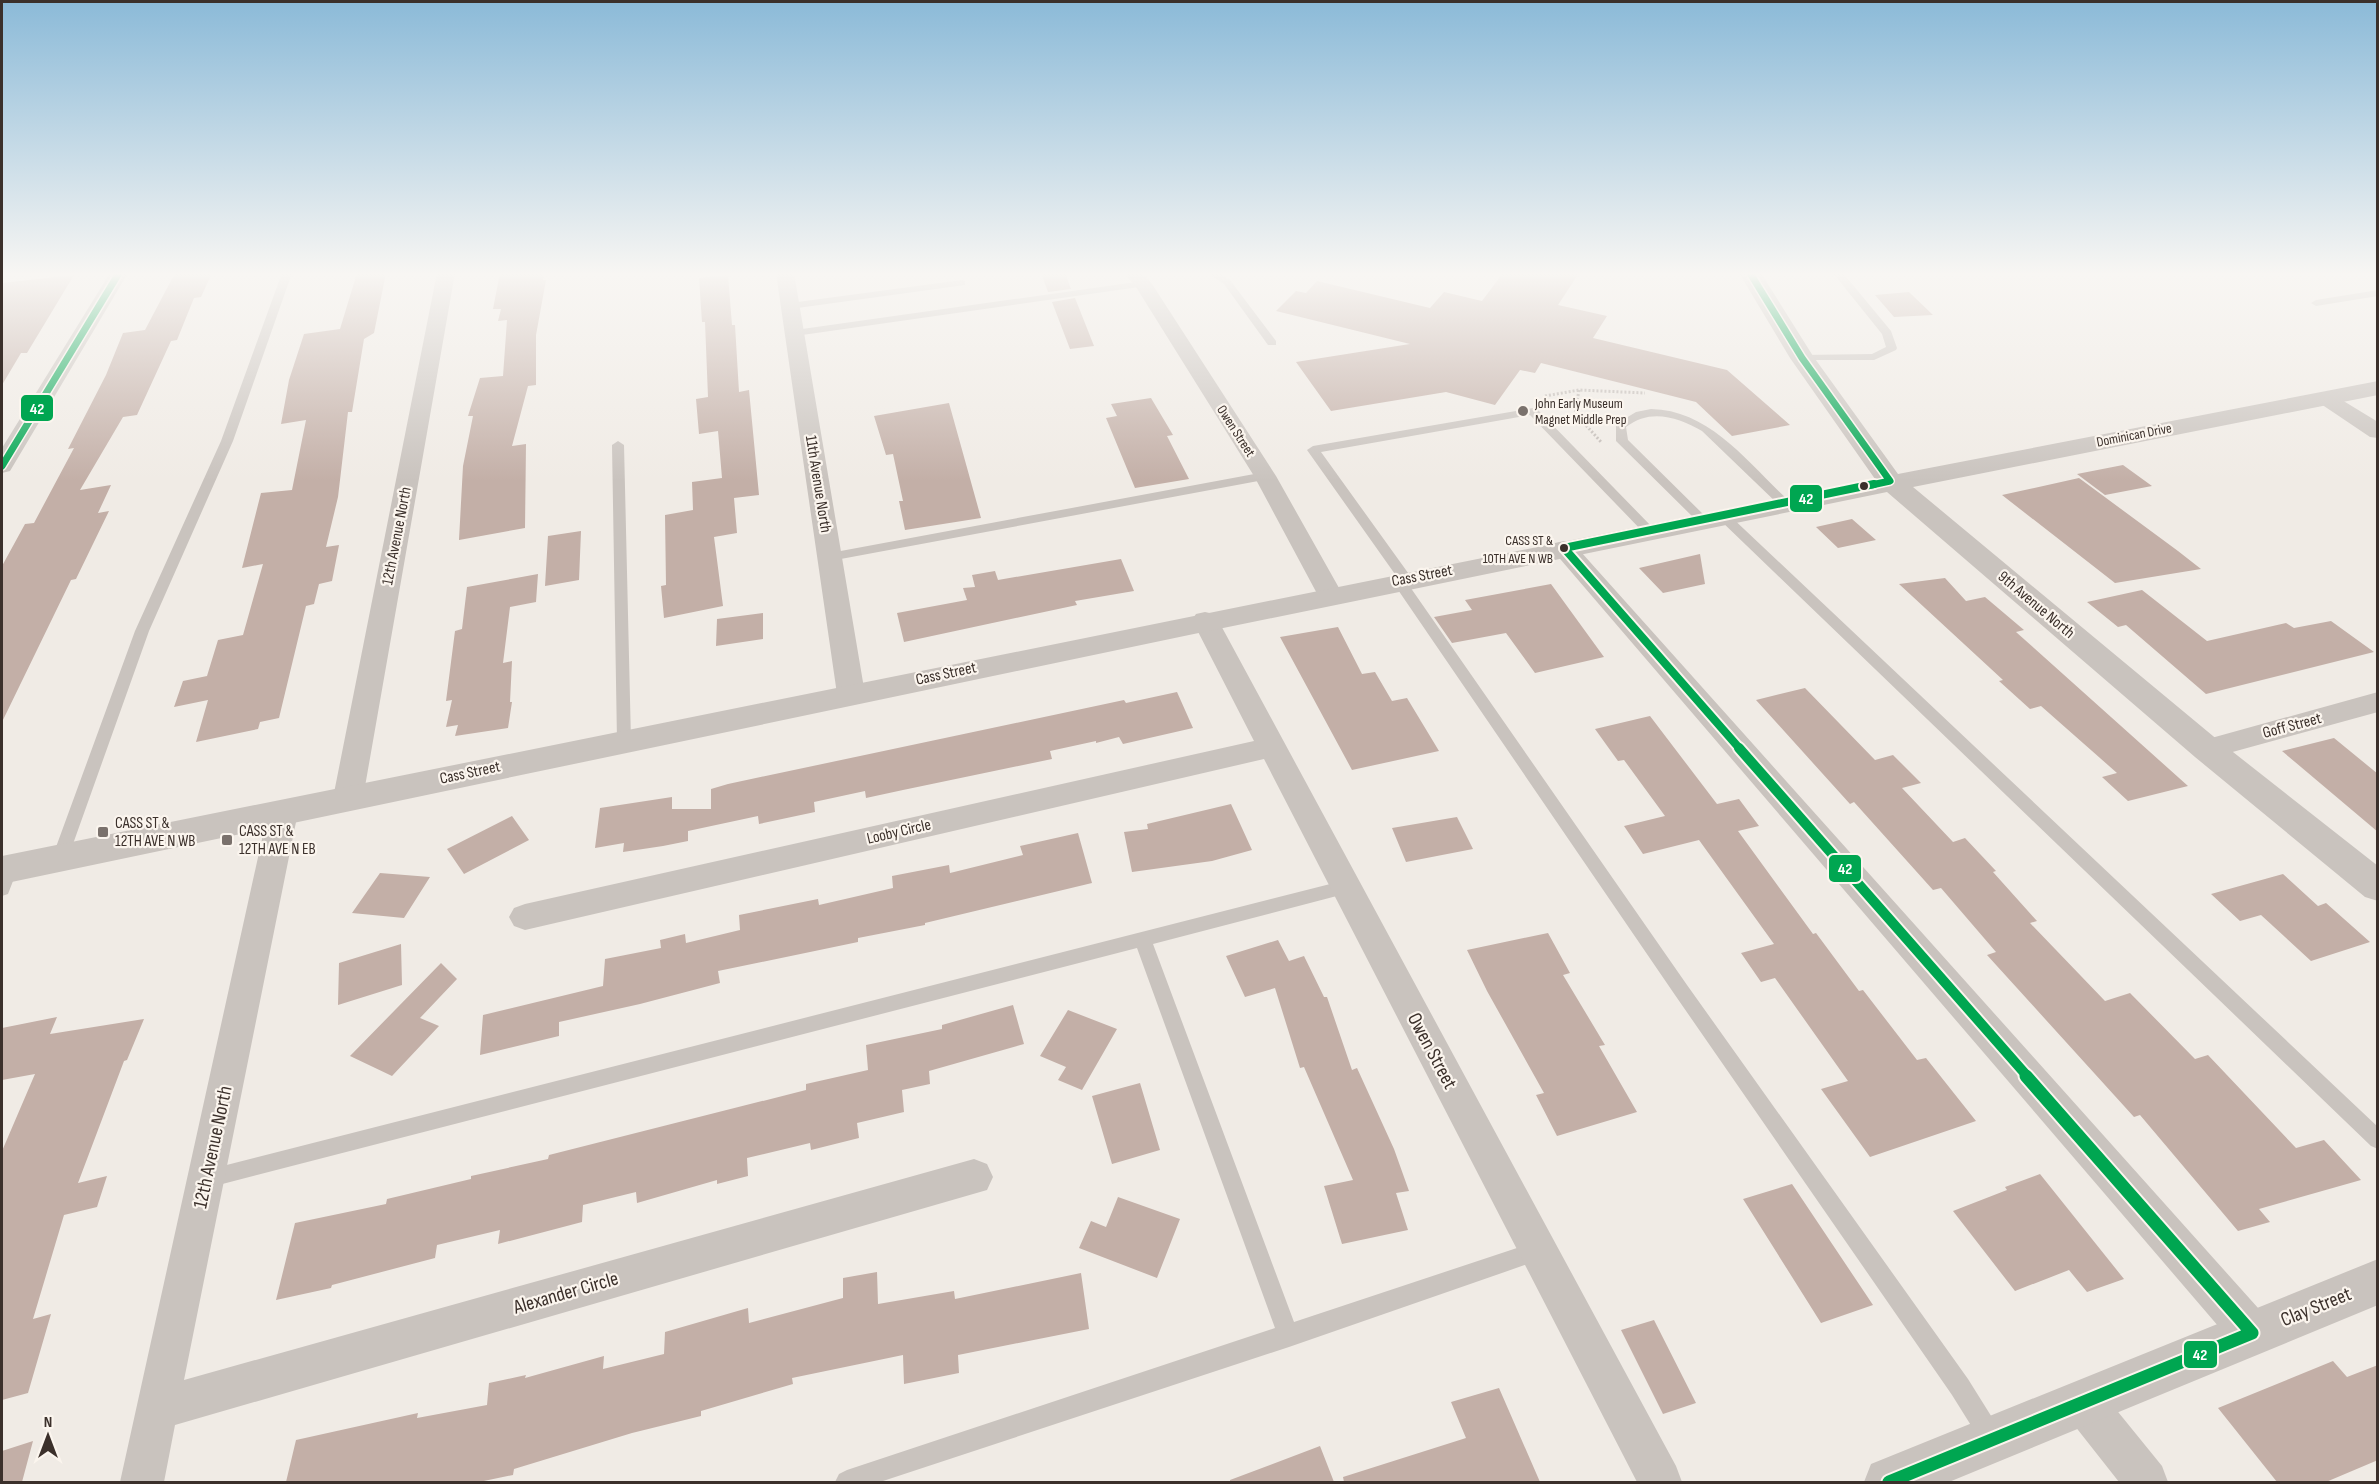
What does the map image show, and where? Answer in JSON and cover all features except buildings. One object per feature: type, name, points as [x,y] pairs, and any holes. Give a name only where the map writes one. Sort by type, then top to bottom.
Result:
[{"type":"street","points":[[4,457],[76,342]]},
{"type":"street","name":"12th Avenue North","points":[[348,798],[433,342]]},
{"type":"street","name":"11th Avenue North","points":[[796,342],[851,694]]},
{"type":"street","name":"Owen Street","points":[[1179,342],[1265,476],[1330,595]]},
{"type":"street","name":"9th Avenue North","points":[[1792,342],[1890,481],[2207,749],[2378,887]]},
{"type":"street","name":"Dominican Drive","points":[[1890,481],[2378,388]]},
{"type":"street","points":[[2325,398],[2378,432]]},
{"type":"street","name":"Cass Street","points":[[4,876],[60,858],[1205,620],[1890,481]]},
{"type":"street","points":[[1564,548],[2252,1333]]},
{"type":"street","name":"Owen Street","points":[[1205,620],[1660,1482]]},
{"type":"street","name":"Goff Street","points":[[2207,749],[2378,702]]},
{"type":"street","name":"Looby Circle","points":[[525,917],[1272,747]]},
{"type":"street","name":"12th Avenue North","points":[[142,1482],[283,812]]},
{"type":"street","name":"Alexander Circle","points":[[158,1409],[974,1177]]},
{"type":"street","name":"Clay Street","points":[[1889,1482],[2082,1401],[2378,1282]]},
{"type":"street","points":[[2082,1401],[2146,1482]]},
{"type":"lane","points":[[60,858],[142,631],[227,441],[262,342]]},
{"type":"lane","points":[[1802,358],[1874,357],[1892,348],[1890,342]]},
{"type":"lane","points":[[1649,531],[1533,411],[1313,450],[1674,980],[1960,1387],[1992,1438]]},
{"type":"lane","points":[[1784,503],[1706,429],[1692,419],[1661,412],[1628,418],[1620,426],[1622,441],[1713,518],[2378,1140]]},
{"type":"lane","points":[[618,445],[624,741]]},
{"type":"lane","points":[[830,557],[1265,476]]},
{"type":"lane","points":[[206,1179],[1346,887]]},
{"type":"lane","points":[[1142,938],[1289,1336]]},
{"type":"lane","points":[[847,1482],[1538,1251]]},
{"type":"path","points":[[1545,396],[1579,390],[1641,391],[1651,395]]},
{"type":"transit line","name":"42","points":[[2,466],[77,342]]},
{"type":"transit line","name":"42","points":[[1792,342],[1890,481],[1564,548],[2252,1333],[1889,1482]]},
{"type":"place","name":"John Early Museum Magnet Middle Prep","points":[[1523,411]]},
{"type":"place","name":"CASS ST & 10TH AVE N WB","points":[[1564,548]]},
{"type":"place","name":"CASS ST & 12TH AVE N WB","points":[[103,832]]},
{"type":"place","name":"CASS ST & 12TH AVE N EB","points":[[227,840]]}]
